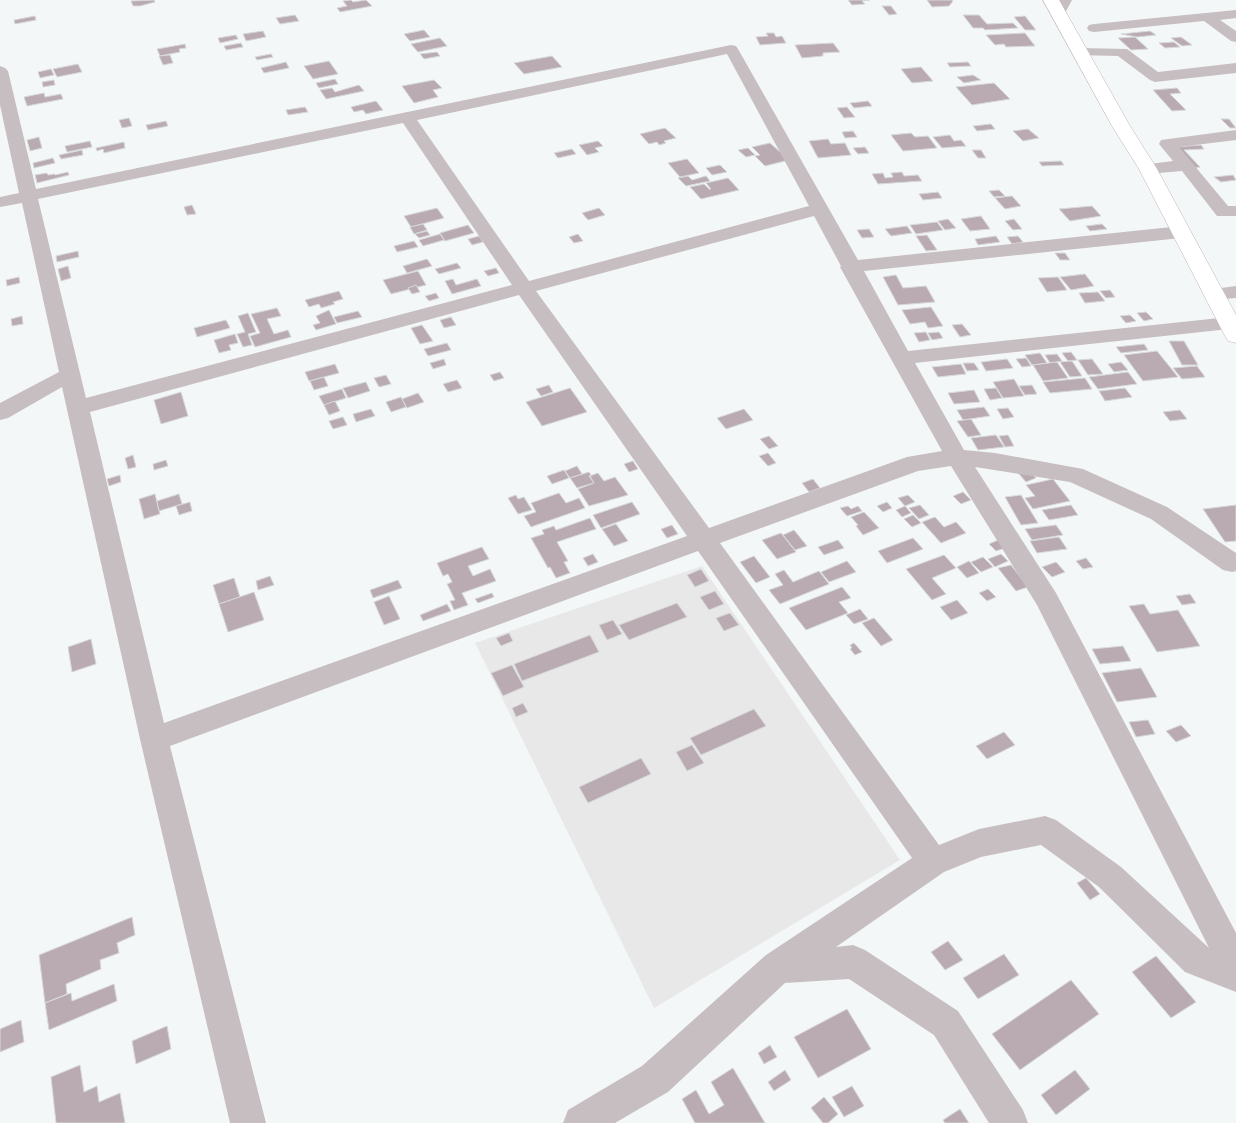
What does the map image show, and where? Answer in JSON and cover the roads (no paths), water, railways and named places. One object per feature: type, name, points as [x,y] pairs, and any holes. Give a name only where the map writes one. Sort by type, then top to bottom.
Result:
[{"type":"main road","points":[[1058,4],[1081,52],[1121,126],[1148,169],[1233,330]]},
{"type":"street","points":[[1094,28],[1236,14]]},
{"type":"street","points":[[1207,17],[1236,38]]},
{"type":"street","points":[[0,202],[731,49],[850,267],[957,457],[1047,600],[1236,967]]},
{"type":"street","points":[[1081,52],[1122,52],[1155,77],[1236,68]]},
{"type":"street","points":[[1,78],[154,739],[248,1123]]},
{"type":"street","points":[[408,117],[524,288],[933,862]]},
{"type":"street","points":[[1236,135],[1167,144],[1223,212],[1236,211]]},
{"type":"street","points":[[1148,169],[1186,165]]},
{"type":"street","points":[[77,408],[818,209]]},
{"type":"street","points":[[850,267],[1181,232]]},
{"type":"street","points":[[1213,294],[1236,292]]},
{"type":"street","points":[[901,358],[1233,330]]},
{"type":"street","points":[[0,413],[35,392],[70,375]]},
{"type":"street","points":[[154,739],[915,463],[957,457],[995,461],[1075,475],[1159,513],[1232,563]]},
{"type":"street","points":[[581,1123],[655,1078],[778,967],[933,862],[979,843],[1045,830],[1110,877],[1197,960],[1236,975]]},
{"type":"street","points":[[778,967],[852,962],[946,1024],[1010,1123]]}]
